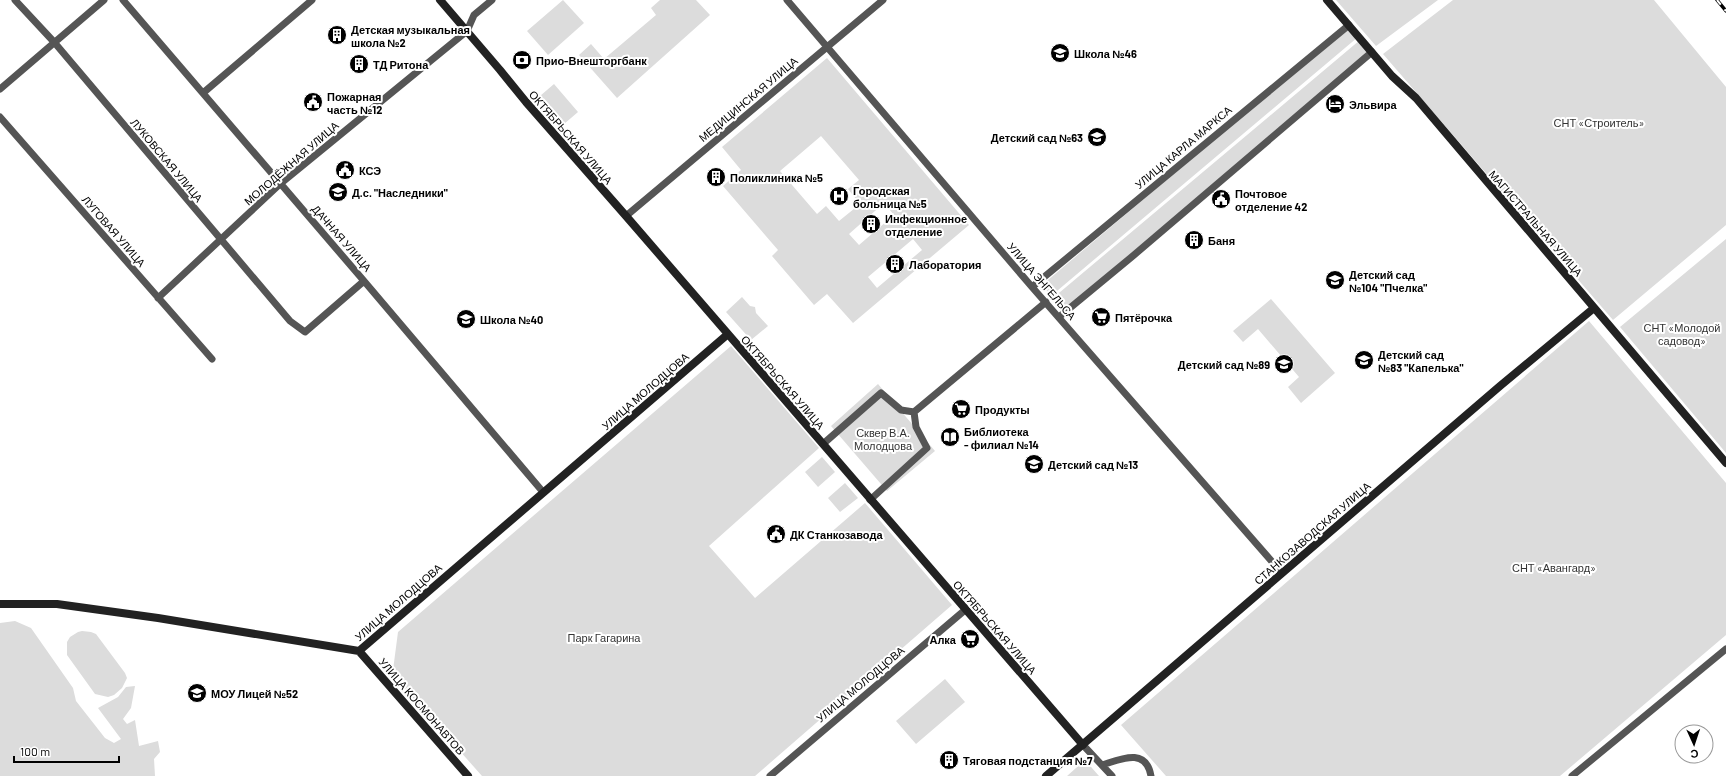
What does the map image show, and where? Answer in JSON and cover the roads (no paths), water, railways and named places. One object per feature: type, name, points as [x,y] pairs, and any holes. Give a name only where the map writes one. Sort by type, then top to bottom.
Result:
[{"type":"street","name":"ЛУКОВСКАЯ УЛИЦА","points":[[14,0],[54,42],[290,321],[305,332],[364,281]]},
{"type":"street","points":[[0,88],[104,0]]},
{"type":"street","name":"ДАЧНАЯ УЛИЦА","points":[[123,0],[543,492]]},
{"type":"street","points":[[203,94],[312,0]]},
{"type":"street","name":"ОКТЯБРЬСКАЯ УЛИЦА","points":[[440,0],[526,102],[965,610],[1112,776]]},
{"type":"street","name":"МОЛОДЁЖНАЯ УЛИЦА","points":[[158,298],[221,241],[280,184],[467,31],[474,15],[492,0]]},
{"type":"street","name":"УЛИЦА ЭНГЕЛЬСА","points":[[787,0],[1032,287],[1282,574]]},
{"type":"street","name":"МЕДИЦИНСКАЯ УЛИЦА","points":[[626,216],[883,0]]},
{"type":"street","name":"МАГИСТРАЛЬНАЯ УЛИЦА","points":[[1327,0],[1392,76],[1416,98],[1726,463]]},
{"type":"street","name":"УЛИЦА КАРЛА МАРКСА","points":[[1032,287],[1349,26]]},
{"type":"street","points":[[1058,317],[1134,255],[1372,52]]},
{"type":"street","name":"ЛУГОВАЯ УЛИЦА","points":[[0,117],[212,359]]},
{"type":"street","points":[[823,444],[881,393],[901,410],[914,412],[1046,302]]},
{"type":"street","name":"СТАНКОЗАВОДСКАЯ УЛИЦА","points":[[1046,776],[1500,386],[1594,308]]},
{"type":"street","name":"УЛИЦА МОЛОДЦОВА","points":[[0,604],[20,603],[64,605],[158,618],[283,640],[359,651],[728,334]]},
{"type":"street","points":[[870,500],[927,448],[916,427],[914,412]]},
{"type":"street","name":"УЛИЦА МОЛОДЦОВА","points":[[770,776],[965,610]]},
{"type":"street","points":[[1572,776],[1726,649]]},
{"type":"street","name":"УЛИЦА КОСМОНАВТОВ","points":[[359,651],[468,776]]},
{"type":"street","points":[[1102,765],[1126,757],[1139,758],[1149,766],[1151,776]]},
{"type":"railway","points":[[1717,0],[1726,11]]},
{"type":"place","name":"Детская музыкальная школа №2","points":[[337,35]]},
{"type":"place","name":"Школа №46","points":[[1060,53]]},
{"type":"place","name":"Прио-Внешторгбанк","points":[[522,60]]},
{"type":"place","name":"ТД Ритона","points":[[359,64]]},
{"type":"place","name":"Пожарная часть №12","points":[[313,102]]},
{"type":"place","name":"Эльвира","points":[[1335,104]]},
{"type":"place","name":"Детский сад №63","points":[[1097,137]]},
{"type":"place","name":"КСЭ","points":[[345,170]]},
{"type":"place","name":"Поликлиника №5","points":[[716,177]]},
{"type":"place","name":"Д.с. \"Наследники\"","points":[[338,192]]},
{"type":"place","name":"Городская больница №5","points":[[839,196]]},
{"type":"place","name":"Почтовое отделение 42","points":[[1221,199]]},
{"type":"place","name":"Инфекционное отделение","points":[[871,224]]},
{"type":"place","name":"Баня","points":[[1194,240]]},
{"type":"place","name":"Лаборатория","points":[[895,264]]},
{"type":"place","name":"Детский сад №104 \"Пчелка\"","points":[[1335,280]]},
{"type":"place","name":"Пятёрочка","points":[[1101,317]]},
{"type":"place","name":"Школа №40","points":[[466,319]]},
{"type":"place","name":"Детский сад №83 \"Капелька\"","points":[[1364,360]]},
{"type":"place","name":"Детский сад №89","points":[[1284,364]]},
{"type":"place","name":"Продукты","points":[[961,409]]},
{"type":"place","name":"Библиотека - филиал №14","points":[[950,437]]},
{"type":"place","name":"Детский сад №13","points":[[1034,464]]},
{"type":"place","name":"ДК Станкозавода","points":[[776,534]]},
{"type":"place","name":"Алка","points":[[970,639]]},
{"type":"place","name":"МОУ Лицей №52","points":[[197,693]]},
{"type":"place","name":"Тяговая подстанция №7","points":[[949,760]]},
{"type":"park label","name":"СНТ «Строитель»","points":[[1599,122]]},
{"type":"park label","name":"СНТ «Молодой садовод»","points":[[1682,333]]},
{"type":"park label","name":"Сквер В.А. Молодцова","points":[[883,438]]},
{"type":"park label","name":"СНТ «Авангард»","points":[[1554,567]]},
{"type":"park label","name":"Парк Гагарина","points":[[604,637]]}]
